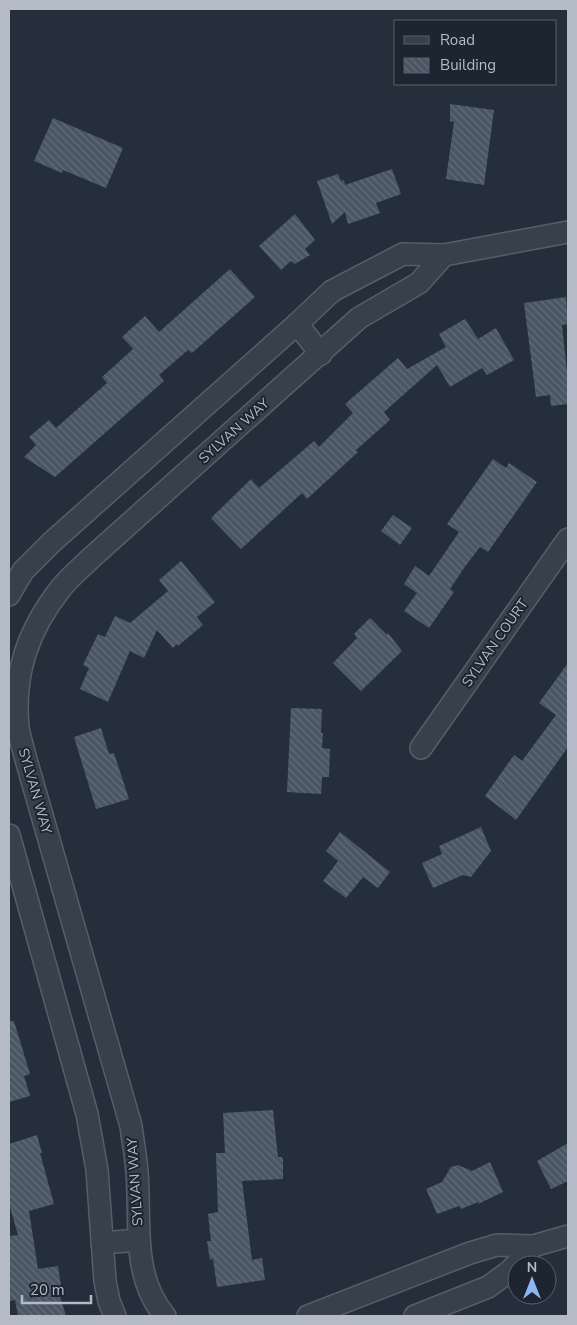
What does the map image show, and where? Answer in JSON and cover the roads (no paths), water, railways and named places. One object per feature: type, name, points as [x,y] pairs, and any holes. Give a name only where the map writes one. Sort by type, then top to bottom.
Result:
[{"type":"street","points":[[9,595],[23,572],[52,542],[332,291],[403,254],[444,255],[568,232]]},
{"type":"street","name":"SYLVAN WAY","points":[[164,1316],[155,1305],[143,1273],[139,1240],[137,1172],[131,1126],[18,727],[19,670],[36,625],[62,587],[91,558],[359,318],[419,283],[444,255]]},
{"type":"street","points":[[297,324],[321,354]]},
{"type":"street","name":"SYLVAN COURT","points":[[421,748],[568,539]]},
{"type":"street","points":[[9,835],[87,1114],[97,1170],[105,1281],[115,1316]]},
{"type":"street","points":[[308,1316],[470,1253],[497,1246],[533,1246],[568,1236]]},
{"type":"street","points":[[102,1243],[139,1240]]},
{"type":"street","points":[[415,1316],[488,1287],[510,1271],[533,1246]]}]
